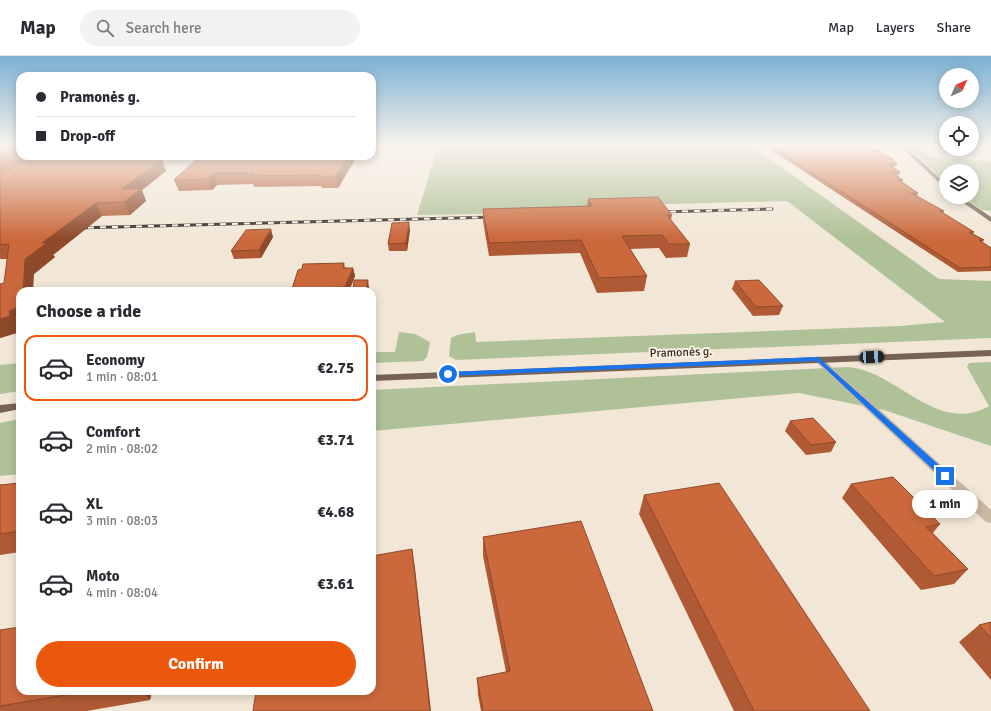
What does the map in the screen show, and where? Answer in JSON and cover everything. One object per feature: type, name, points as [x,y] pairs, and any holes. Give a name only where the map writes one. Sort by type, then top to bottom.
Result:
[{"type":"main road","points":[[968,204],[991,220]]},
{"type":"main road","name":"Pramonės g.","points":[[376,378],[991,353]]},
{"type":"main road","points":[[0,409],[16,407]]},
{"type":"street","points":[[818,359],[991,518]]},
{"type":"green space","points":[[429,177],[794,177],[939,279],[991,281],[991,338],[456,360],[449,356],[451,338],[457,335],[475,332],[476,342],[900,326],[945,322],[787,201],[555,207],[541,213],[417,215]]},
{"type":"green space","points":[[979,177],[991,177],[991,211],[982,210],[974,204],[979,204]]},
{"type":"green space","points":[[399,332],[415,334],[430,342],[427,357],[423,361],[376,363],[376,352],[395,352]]},
{"type":"green space","points":[[991,362],[991,446],[884,410],[799,393],[376,431],[376,390],[848,367],[866,371],[883,379],[934,408],[952,413],[970,413],[989,406],[967,367],[969,363]]},
{"type":"green space","points":[[16,363],[16,392],[0,394],[0,365]]},
{"type":"green space","points":[[16,420],[16,474],[0,476],[0,423]]},
{"type":"building","points":[[0,177],[139,177],[122,189],[141,189],[124,202],[96,203],[42,243],[47,243],[25,259],[23,287],[16,287],[16,308],[9,311],[10,316],[0,319],[0,284],[4,283],[9,244],[0,245]]},
{"type":"building","points":[[178,177],[210,177],[208,179],[174,180]]},
{"type":"building","points":[[818,177],[899,177],[897,177],[903,180],[899,180],[918,193],[911,193],[944,211],[940,211],[974,232],[969,232],[984,240],[979,240],[991,248],[991,267],[960,268]]},
{"type":"building","points":[[658,197],[672,215],[667,215],[690,244],[669,244],[662,235],[622,236],[647,276],[599,278],[581,240],[489,243],[483,209],[592,206],[588,199]]},
{"type":"building","points":[[409,222],[406,243],[388,244],[392,223]]},
{"type":"building","points":[[271,229],[259,250],[231,251],[246,230]]},
{"type":"building","points":[[344,263],[343,268],[353,268],[345,287],[293,287],[298,270],[302,269],[303,264]]},
{"type":"building","points":[[354,280],[368,280],[367,287],[353,287]]},
{"type":"building","points":[[759,280],[783,306],[756,307],[735,281]]},
{"type":"building","points":[[813,418],[836,442],[811,445],[790,421]]},
{"type":"building","points":[[893,477],[940,524],[926,527],[968,569],[934,576],[851,484]]},
{"type":"building","points":[[16,483],[16,532],[0,534],[0,485]]},
{"type":"building","points":[[719,483],[870,711],[754,711],[644,495]]},
{"type":"building","points":[[581,521],[653,711],[483,711],[477,678],[510,671],[483,537]]},
{"type":"building","points":[[412,549],[430,711],[253,711],[255,695],[376,695],[376,555]]},
{"type":"building","points":[[991,622],[991,638],[979,625]]},
{"type":"building","points":[[16,628],[16,695],[65,695],[0,706],[0,630]]},
{"type":"railway","points":[[658,212],[772,209]]},
{"type":"railway","points":[[76,228],[494,217]]},
{"type":"route","points":[[448,374],[818,359],[945,476]]}]
